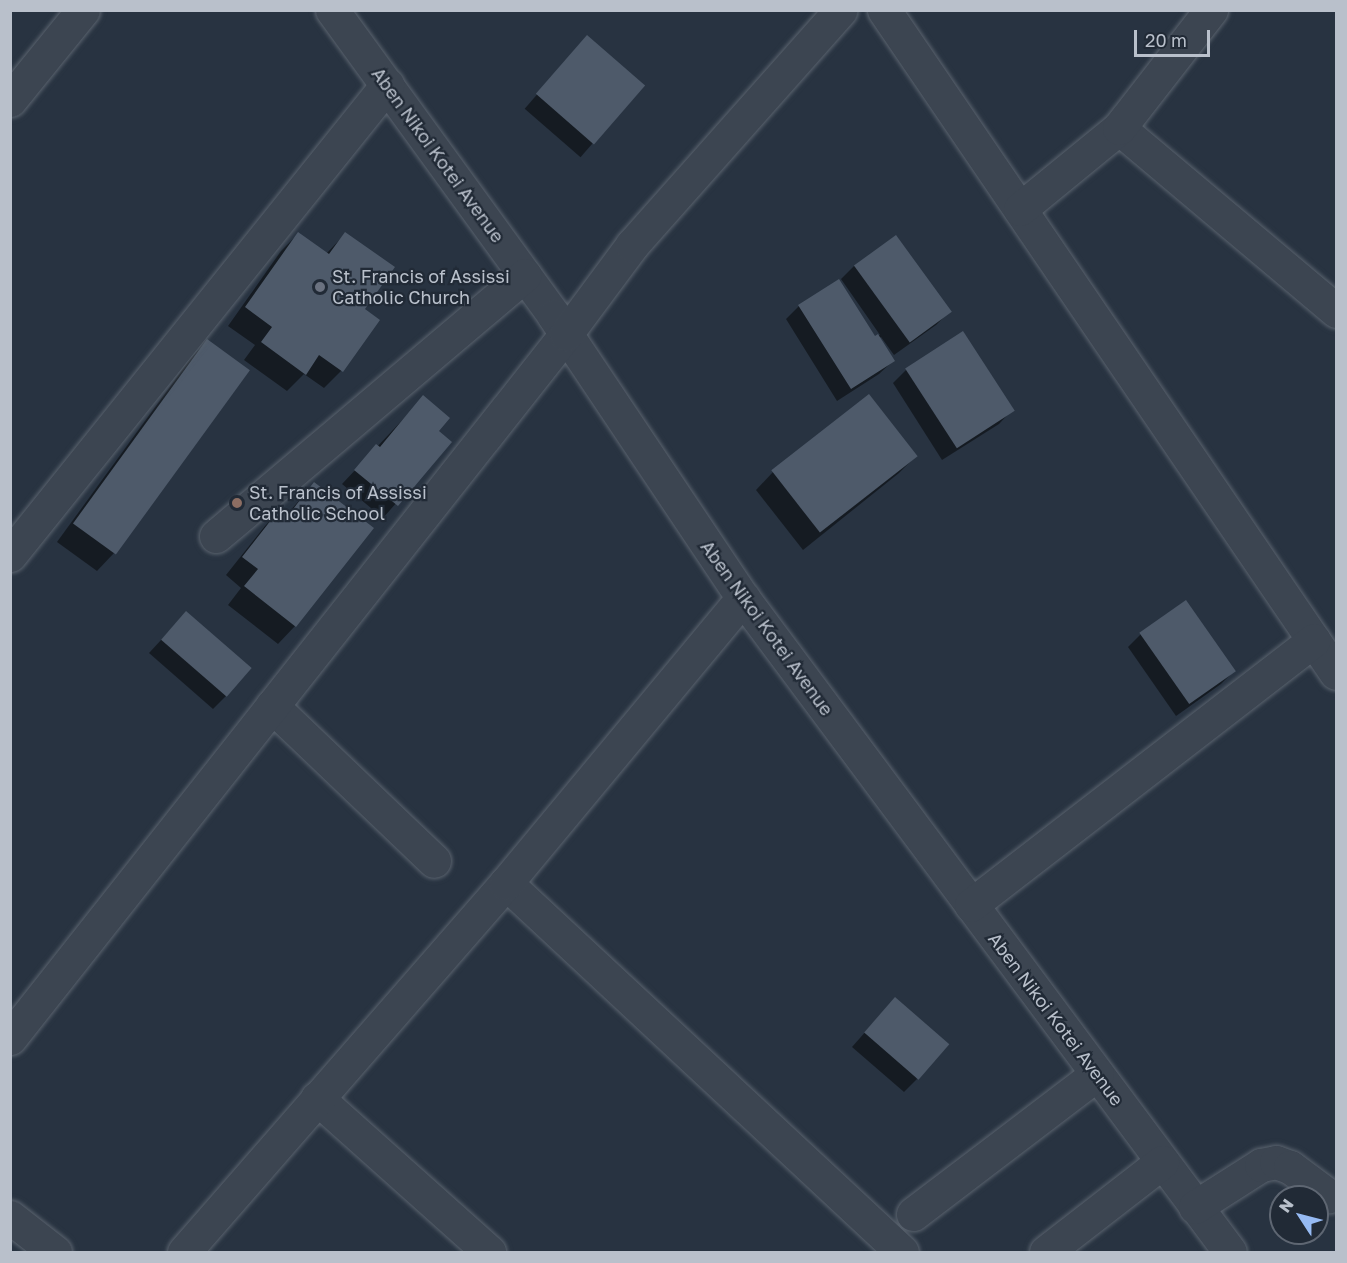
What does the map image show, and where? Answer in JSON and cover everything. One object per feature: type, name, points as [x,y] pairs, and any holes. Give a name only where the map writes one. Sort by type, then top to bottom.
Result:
[{"type":"street","points":[[10,100],[83,10]]},
{"type":"street","name":"Aben Nikoi Kotei Avenue","points":[[332,10],[525,275],[743,598],[1223,1244]]},
{"type":"street","points":[[10,1038],[566,334],[632,245],[841,10]]},
{"type":"street","points":[[884,10],[1336,673]]},
{"type":"street","points":[[1020,209],[1119,128],[1211,10]]},
{"type":"street","points":[[10,555],[387,85]]},
{"type":"street","points":[[1119,128],[1336,311]]},
{"type":"street","points":[[216,536],[525,275]]},
{"type":"street","points":[[184,1252],[506,883],[743,598]]},
{"type":"street","points":[[971,905],[1314,640]]},
{"type":"street","points":[[272,706],[434,861]]},
{"type":"street","points":[[506,883],[902,1252]]},
{"type":"street","points":[[913,1214],[1097,1074]]},
{"type":"street","points":[[317,1098],[489,1252]]},
{"type":"street","points":[[1046,1252],[1161,1162]]},
{"type":"street","points":[[1196,1208],[1261,1165],[1275,1162],[1290,1167],[1314,1185]]},
{"type":"street","points":[[10,1217],[55,1252]]},
{"type":"building","points":[[587,35],[645,86],[594,144],[536,94]]},
{"type":"building","name":"St. Francis of Assissi Catholic Church","points":[[298,232],[329,254],[345,232],[395,267],[365,309],[380,320],[343,372],[319,355],[306,375],[261,342],[272,327],[245,307]]},
{"type":"building","points":[[896,235],[952,312],[910,342],[854,266]]},
{"type":"building","points":[[839,279],[875,336],[878,334],[895,361],[851,389],[798,305]]},
{"type":"building","points":[[963,331],[1015,411],[957,448],[905,369]]},
{"type":"building","points":[[207,339],[250,370],[116,555],[73,523]]},
{"type":"building","points":[[869,394],[918,456],[820,533],[771,470]]},
{"type":"building","points":[[423,395],[450,418],[439,431],[452,442],[398,506],[354,470],[376,444],[380,447]]},
{"type":"building","points":[[314,482],[374,528],[296,627],[244,586],[258,569],[242,557],[282,506],[290,513]]},
{"type":"building","points":[[1186,600],[1236,671],[1189,704],[1139,633]]},
{"type":"building","points":[[186,611],[252,668],[227,697],[161,640]]},
{"type":"building","points":[[895,997],[949,1044],[919,1080],[864,1032]]},
{"type":"place","name":"St. Francis of Assissi Catholic Church","points":[[320,287]]},
{"type":"place","name":"St. Francis of Assissi Catholic School","points":[[237,503]]}]
